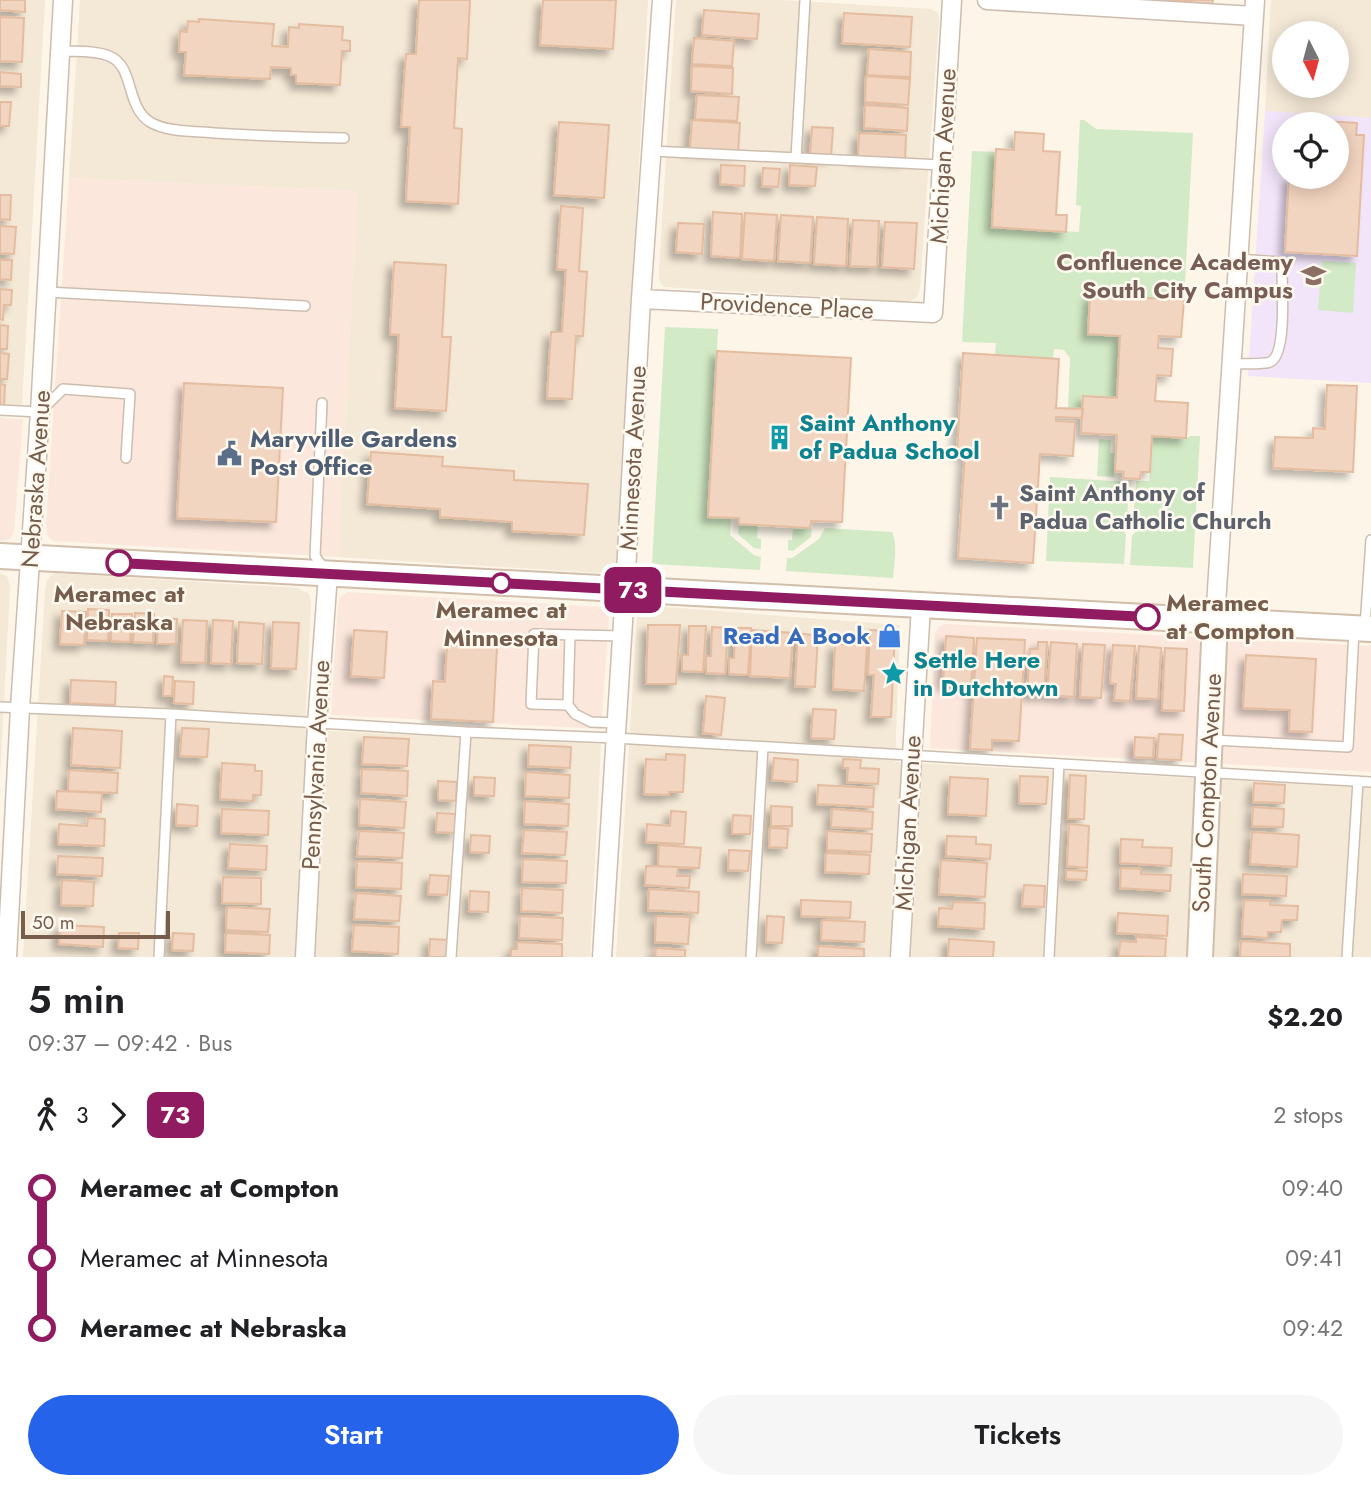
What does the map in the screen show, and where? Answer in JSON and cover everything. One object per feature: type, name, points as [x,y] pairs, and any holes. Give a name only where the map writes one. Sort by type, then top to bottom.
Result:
[{"type":"street","name":"Nebraska Avenue","points":[[7,957],[63,0]]},
{"type":"street","name":"Minnesota Avenue","points":[[602,957],[641,299],[662,0]]},
{"type":"street","name":"Michigan Avenue","points":[[933,313],[952,0]]},
{"type":"street","points":[[987,0],[1254,8]]},
{"type":"street","name":"South Compton Avenue","points":[[1200,957],[1215,621],[1254,8]]},
{"type":"street","name":"Providence Place","points":[[641,299],[933,313]]},
{"type":"street","points":[[0,556],[1363,628]]},
{"type":"street","name":"Pennsylvania Avenue","points":[[305,957],[328,574]]},
{"type":"street","name":"Michigan Avenue","points":[[900,957],[921,606]]},
{"type":"lane","points":[[796,158],[805,0]]},
{"type":"lane","points":[[60,51],[100,53],[112,57],[121,64],[134,103],[141,114],[161,127],[221,134],[344,138]]},
{"type":"lane","points":[[651,151],[942,165]]},
{"type":"lane","points":[[1232,364],[1270,362],[1277,357],[1282,342],[1280,262],[1238,259]]},
{"type":"lane","points":[[47,292],[305,306]]},
{"type":"lane","points":[[0,410],[40,412],[63,389],[130,394],[126,458]]},
{"type":"lane","points":[[322,403],[315,556],[328,574]]},
{"type":"lane","points":[[1210,740],[1348,747],[1371,541]]},
{"type":"lane","points":[[568,705],[531,704],[534,634],[622,636]]},
{"type":"lane","points":[[570,635],[568,705],[575,714],[615,731]]},
{"type":"lane","points":[[0,707],[171,714],[466,732],[615,731],[763,747],[1371,782]]},
{"type":"lane","points":[[159,957],[171,714]]},
{"type":"lane","points":[[451,957],[466,732]]},
{"type":"lane","points":[[751,957],[763,747]]},
{"type":"lane","points":[[1049,957],[1059,764]]},
{"type":"lane","points":[[1348,957],[1358,781]]},
{"type":"shaded area","points":[[0,0],[45,0],[22,405],[0,404]]},
{"type":"shaded area","points":[[80,0],[648,0],[617,564],[612,571],[601,573],[338,557],[357,191],[69,178]]},
{"type":"shaded area","points":[[676,0],[780,0],[932,9],[938,13],[920,287],[917,297],[908,302],[664,287],[659,280],[659,270]]},
{"type":"shaded area","points":[[1271,0],[1371,0],[1371,118],[1349,117],[1349,112],[1265,111]]},
{"type":"shaded area","name":"Confluence Academy South City Campus","points":[[1265,111],[1280,112],[1272,112],[1272,189],[1349,189],[1349,117],[1371,118],[1371,383],[1248,376]]},
{"type":"shaded area","points":[[69,178],[357,191],[338,557],[53,541],[47,535]]},
{"type":"shaded area","points":[[0,418],[23,419],[14,532],[10,539],[2,541],[0,541]]},
{"type":"shaded area","points":[[0,573],[7,576],[10,586],[0,779]]},
{"type":"shaded area","points":[[54,573],[298,588],[309,594],[311,602],[305,730],[601,744],[590,957],[23,957],[45,591],[47,581]]},
{"type":"shaded area","points":[[347,592],[599,607],[607,611],[609,617],[601,729],[331,715],[338,605],[340,598]]},
{"type":"shaded area","points":[[641,607],[900,625],[895,762],[1371,788],[1371,957],[616,957],[637,616]]},
{"type":"shaded area","points":[[944,624],[1370,646],[1371,636],[1371,772],[930,748],[935,634],[938,627]]},
{"type":"green space","points":[[1080,120],[1096,129],[1193,133],[1184,300],[1090,296],[1088,334],[1120,336],[1117,398],[1084,396],[1083,409],[1068,408],[1070,358],[1064,350],[1054,349],[1053,359],[995,355],[996,343],[962,342],[972,151],[996,152],[992,227],[1079,232],[1081,206],[1076,205]]},
{"type":"green space","points":[[1322,261],[1356,263],[1353,313],[1318,310]]},
{"type":"green space","points":[[665,327],[718,329],[708,516],[731,518],[730,535],[754,555],[761,557],[760,570],[652,564]]},
{"type":"green space","points":[[1152,436],[1200,436],[1193,568],[1130,565],[1132,536],[1137,530],[1133,520],[1136,481],[1149,481]]},
{"type":"green space","points":[[1099,439],[1111,440],[1110,453],[1116,453],[1114,477],[1097,476]]},
{"type":"green space","points":[[1050,477],[1129,482],[1127,519],[1121,527],[1126,535],[1124,564],[1046,561]]},
{"type":"green space","points":[[739,524],[758,525],[757,538],[761,539],[761,549],[754,548],[738,534]]},
{"type":"green space","points":[[793,527],[812,529],[811,537],[793,551],[788,550],[788,540],[792,540]]},
{"type":"green space","points":[[825,528],[892,532],[895,548],[893,578],[786,571],[787,558],[792,558],[819,539]]},
{"type":"building","points":[[0,0],[25,0],[25,12],[0,10]]},
{"type":"building","points":[[419,0],[470,0],[467,59],[458,58],[454,128],[462,129],[458,204],[406,201],[410,127],[401,127],[406,54],[416,54]]},
{"type":"building","points":[[543,0],[616,0],[613,49],[540,45]]},
{"type":"building","points":[[1161,0],[1213,0],[1212,4]]},
{"type":"building","points":[[704,10],[759,14],[757,39],[702,35]]},
{"type":"building","points":[[844,13],[912,17],[910,47],[842,43]]},
{"type":"building","points":[[0,17],[24,18],[22,62],[0,61]]},
{"type":"building","points":[[199,19],[274,24],[272,46],[288,47],[289,27],[299,28],[299,24],[343,27],[342,40],[350,41],[350,51],[342,51],[340,85],[296,83],[296,75],[291,75],[291,68],[271,67],[270,79],[184,75],[186,52],[179,52],[180,31],[187,32],[188,21],[199,22]]},
{"type":"building","points":[[694,38],[734,41],[732,66],[692,64]]},
{"type":"building","points":[[869,49],[911,52],[910,77],[867,75]]},
{"type":"building","points":[[692,66],[733,68],[732,94],[691,91]]},
{"type":"building","points":[[0,72],[21,74],[21,87],[0,86]]},
{"type":"building","points":[[866,76],[910,79],[908,105],[865,102]]},
{"type":"building","points":[[697,95],[739,97],[737,121],[695,119]]},
{"type":"building","points":[[0,102],[11,102],[9,126],[0,126]]},
{"type":"building","points":[[865,105],[908,108],[907,131],[864,128]]},
{"type":"building","points":[[692,120],[740,123],[738,152],[690,149]]},
{"type":"building","points":[[559,122],[609,125],[604,198],[554,195]]},
{"type":"building","name":"Confluence Academy South City Campus","points":[[1349,123],[1357,123],[1356,135],[1364,135],[1357,256],[1285,252],[1288,189],[1349,189]]},
{"type":"building","points":[[812,127],[833,128],[831,157],[810,156]]},
{"type":"building","points":[[1015,132],[1044,134],[1043,151],[1060,152],[1056,215],[1067,215],[1066,232],[992,227],[996,149],[1014,150]]},
{"type":"building","points":[[859,133],[906,135],[905,160],[858,157]]},
{"type":"building","points":[[721,165],[745,166],[744,186],[720,184]]},
{"type":"building","points":[[790,165],[817,167],[815,186],[789,185]]},
{"type":"building","points":[[763,168],[780,169],[778,187],[762,186]]},
{"type":"building","points":[[0,195],[11,195],[10,220],[0,219]]},
{"type":"building","points":[[561,206],[583,208],[579,271],[587,272],[583,336],[576,336],[572,399],[547,398],[551,332],[562,332],[566,270],[557,269]]},
{"type":"building","points":[[713,212],[742,214],[740,258],[711,256]]},
{"type":"building","points":[[745,213],[777,215],[774,261],[742,259]]},
{"type":"building","points":[[781,215],[813,217],[810,263],[778,261]]},
{"type":"building","points":[[817,217],[848,219],[846,266],[814,264]]},
{"type":"building","points":[[853,220],[879,221],[877,267],[850,266]]},
{"type":"building","points":[[885,222],[917,223],[914,269],[882,267]]},
{"type":"building","points":[[678,223],[704,224],[702,254],[676,252]]},
{"type":"building","points":[[0,226],[16,227],[14,254],[0,253]]},
{"type":"building","points":[[0,260],[12,260],[11,280],[0,279]]},
{"type":"building","points":[[394,262],[446,265],[442,337],[451,337],[446,411],[395,408],[399,335],[390,334]]},
{"type":"building","points":[[0,289],[12,290],[11,305],[4,305],[3,320],[0,319]]},
{"type":"building","points":[[1090,295],[1184,300],[1181,337],[1159,336],[1158,348],[1173,349],[1171,376],[1157,375],[1155,401],[1188,403],[1186,438],[1152,436],[1150,472],[1141,472],[1140,479],[1123,478],[1124,472],[1115,471],[1117,435],[1081,433],[1083,396],[1117,398],[1120,336],[1088,334]]},
{"type":"building","points":[[0,325],[8,326],[7,349],[0,349]]},
{"type":"building","name":"Saint Anthony of Padua School","points":[[717,351],[851,358],[842,522],[811,521],[810,528],[739,524],[739,518],[708,517]]},
{"type":"building","points":[[0,353],[9,354],[7,379],[0,379]]},
{"type":"building","name":"Saint Anthony of Padua Catholic Church","points":[[963,353],[1059,359],[1056,408],[1083,409],[1082,418],[1056,417],[1056,421],[1075,422],[1073,456],[1040,454],[1033,563],[958,558],[965,453],[957,452]]},
{"type":"building","name":"Maryville Gardens Post Office","points":[[184,383],[283,388],[276,522],[177,518]]},
{"type":"building","points":[[0,384],[5,385],[4,406],[0,406]]},
{"type":"building","points":[[1327,385],[1357,386],[1353,472],[1273,468],[1275,437],[1313,438],[1313,428],[1325,429]]},
{"type":"building","points":[[371,452],[443,457],[442,466],[514,471],[514,480],[588,484],[584,535],[512,531],[512,522],[440,517],[440,509],[367,504]]},
{"type":"building","points":[[88,609],[109,610],[108,641],[87,640]]},
{"type":"building","points":[[62,611],[86,612],[84,645],[60,644]]},
{"type":"building","points":[[135,613],[154,614],[153,643],[133,642]]},
{"type":"building","points":[[112,614],[132,614],[130,642],[111,641]]},
{"type":"building","points":[[158,618],[177,619],[176,644],[157,644]]},
{"type":"building","points":[[183,620],[207,621],[205,663],[181,662]]},
{"type":"building","points":[[213,620],[233,621],[231,664],[211,663]]},
{"type":"building","points":[[239,622],[264,624],[262,664],[237,663]]},
{"type":"building","points":[[273,622],[299,623],[296,669],[271,668]]},
{"type":"building","points":[[648,625],[680,625],[676,684],[646,684]]},
{"type":"building","points":[[689,626],[706,626],[703,672],[682,671],[682,655],[688,655]]},
{"type":"building","points":[[712,627],[728,628],[725,674],[706,673],[706,656],[711,656]]},
{"type":"building","points":[[735,628],[751,628],[748,675],[729,674],[729,658],[734,658]]},
{"type":"building","points":[[354,630],[387,632],[384,678],[351,676]]},
{"type":"building","points":[[752,630],[793,633],[790,678],[750,676]]},
{"type":"building","points":[[870,630],[895,631],[891,717],[871,717],[874,675],[868,675]]},
{"type":"building","points":[[798,633],[818,636],[815,687],[795,686]]},
{"type":"building","points":[[946,636],[974,638],[971,685],[943,684]]},
{"type":"building","points":[[977,638],[1025,640],[1019,741],[992,740],[992,750],[970,749]]},
{"type":"building","points":[[1038,642],[1047,642],[1044,695],[1027,694],[1030,649],[1038,649]]},
{"type":"building","points":[[1051,642],[1077,644],[1074,697],[1047,695]]},
{"type":"building","points":[[835,644],[867,645],[864,691],[833,689]]},
{"type":"building","points":[[1083,644],[1105,645],[1101,698],[1080,697]]},
{"type":"building","points":[[447,645],[497,647],[493,722],[431,719],[433,681],[445,682]]},
{"type":"building","points":[[1113,645],[1135,646],[1130,701],[1114,700],[1116,684],[1110,683]]},
{"type":"building","points":[[1139,646],[1161,648],[1158,699],[1136,698]]},
{"type":"building","points":[[1165,648],[1187,649],[1184,711],[1162,710]]},
{"type":"building","points":[[1246,655],[1316,659],[1312,732],[1289,731],[1290,710],[1243,708]]},
{"type":"building","points":[[164,676],[173,677],[172,696],[163,696]]},
{"type":"building","points":[[71,680],[116,682],[115,705],[70,703]]},
{"type":"building","points":[[175,681],[194,682],[193,704],[174,703]]},
{"type":"building","points":[[706,696],[725,698],[721,735],[703,733]]},
{"type":"building","points":[[813,709],[836,710],[834,739],[811,738]]},
{"type":"building","points":[[73,728],[122,731],[120,768],[71,765]]},
{"type":"building","points":[[182,728],[209,729],[207,757],[180,756]]},
{"type":"building","points":[[1159,734],[1183,735],[1181,760],[1157,759]]},
{"type":"building","points":[[364,737],[409,739],[407,766],[362,764]]},
{"type":"building","points":[[1135,737],[1154,738],[1153,758],[1134,757]]},
{"type":"building","points":[[529,745],[571,747],[570,768],[528,766]]},
{"type":"building","points":[[666,754],[685,755],[683,792],[669,792],[669,795],[644,794],[646,759],[666,760]]},
{"type":"building","points":[[774,758],[798,760],[797,782],[772,780]]},
{"type":"building","points":[[843,759],[861,760],[860,768],[879,769],[878,784],[847,782],[848,768],[843,768]]},
{"type":"building","points":[[222,763],[255,765],[255,771],[262,771],[261,795],[253,795],[253,801],[220,799]]},
{"type":"building","points":[[362,769],[408,771],[407,796],[361,793]]},
{"type":"building","points":[[69,770],[118,773],[117,793],[68,791]]},
{"type":"building","points":[[526,772],[570,775],[569,798],[525,796]]},
{"type":"building","points":[[1070,775],[1086,776],[1084,819],[1068,819]]},
{"type":"building","points":[[1020,776],[1048,777],[1046,804],[1019,803]]},
{"type":"building","points":[[474,777],[495,778],[494,796],[474,795]]},
{"type":"building","points":[[950,777],[988,779],[986,816],[948,814]]},
{"type":"building","points":[[438,781],[457,782],[456,801],[438,800]]},
{"type":"building","points":[[1254,783],[1285,785],[1284,803],[1253,802]]},
{"type":"building","points":[[818,785],[874,788],[873,807],[817,804]]},
{"type":"building","points":[[57,791],[102,793],[101,812],[56,809]]},
{"type":"building","points":[[360,799],[406,802],[404,828],[359,825]]},
{"type":"building","points":[[525,801],[569,804],[568,826],[524,824]]},
{"type":"building","points":[[177,804],[198,806],[197,826],[176,825]]},
{"type":"building","points":[[771,806],[792,807],[792,826],[771,826]]},
{"type":"building","points":[[1253,807],[1284,809],[1283,827],[1252,826]]},
{"type":"building","points":[[222,809],[269,811],[268,835],[221,833]]},
{"type":"building","points":[[832,809],[873,812],[872,829],[831,827]]},
{"type":"building","points":[[671,811],[686,812],[684,844],[646,842],[647,824],[670,826]]},
{"type":"building","points":[[437,813],[457,814],[456,833],[436,832]]},
{"type":"building","points":[[733,815],[751,816],[750,834],[732,834]]},
{"type":"building","points":[[88,818],[105,819],[104,846],[58,844],[59,824],[87,826]]},
{"type":"building","points":[[1069,824],[1089,826],[1087,868],[1067,866]]},
{"type":"building","points":[[770,828],[788,829],[787,848],[769,847]]},
{"type":"building","points":[[524,830],[567,832],[565,855],[522,853]]},
{"type":"building","points":[[359,831],[404,833],[402,858],[357,856]]},
{"type":"building","points":[[827,831],[872,834],[871,852],[827,850]]},
{"type":"building","points":[[1252,832],[1299,835],[1297,867],[1250,864]]},
{"type":"building","points":[[471,835],[490,836],[489,853],[470,852]]},
{"type":"building","points":[[947,836],[976,837],[976,844],[991,845],[990,859],[946,856]]},
{"type":"building","points":[[1121,839],[1143,840],[1142,847],[1172,848],[1171,866],[1120,863]]},
{"type":"building","points":[[230,844],[267,846],[266,870],[228,868]]},
{"type":"building","points":[[659,845],[701,848],[699,868],[658,866]]},
{"type":"building","points":[[729,850],[750,851],[748,871],[728,870]]},
{"type":"building","points":[[826,853],[870,855],[869,874],[825,872]]},
{"type":"building","points":[[58,856],[103,858],[102,876],[57,874]]},
{"type":"building","points":[[523,859],[567,861],[566,883],[522,882]]},
{"type":"building","points":[[941,860],[987,863],[985,897],[939,894]]},
{"type":"building","points":[[357,861],[402,863],[401,889],[356,887]]},
{"type":"building","points":[[646,866],[678,867],[677,876],[690,876],[689,888],[645,885]]},
{"type":"building","points":[[1121,868],[1141,869],[1141,874],[1171,875],[1170,891],[1120,888]]},
{"type":"building","points":[[1066,870],[1087,871],[1086,880],[1066,879]]},
{"type":"building","points":[[1243,874],[1287,876],[1286,896],[1242,894]]},
{"type":"building","points":[[430,875],[449,876],[447,895],[428,894]]},
{"type":"building","points":[[223,877],[261,878],[261,904],[222,903]]},
{"type":"building","points":[[62,880],[94,882],[93,906],[61,905]]},
{"type":"building","points":[[1024,885],[1045,886],[1044,907],[1022,906]]},
{"type":"building","points":[[522,888],[563,890],[562,913],[521,911]]},
{"type":"building","points":[[649,889],[699,892],[698,913],[648,910]]},
{"type":"building","points":[[470,891],[489,892],[488,912],[469,911]]},
{"type":"building","points":[[356,893],[401,896],[399,921],[354,919]]},
{"type":"building","points":[[801,900],[851,902],[850,918],[801,916]]},
{"type":"building","points":[[1244,900],[1298,906],[1297,920],[1282,920],[1281,932],[1268,932],[1268,938],[1242,936]]},
{"type":"building","points":[[953,902],[985,903],[984,929],[938,926],[939,908],[952,909]]},
{"type":"building","points":[[227,907],[270,909],[268,932],[226,930]]},
{"type":"building","points":[[1118,913],[1168,916],[1167,936],[1117,933]]},
{"type":"building","points":[[520,916],[563,918],[562,940],[519,938]]},
{"type":"building","points":[[656,916],[690,917],[688,944],[655,942]]},
{"type":"building","points":[[767,916],[784,917],[782,943],[766,942]]},
{"type":"building","points":[[822,920],[865,922],[864,942],[821,940]]},
{"type":"building","points":[[60,925],[104,927],[103,947],[59,944]]},
{"type":"building","points":[[354,925],[399,927],[398,954],[352,951]]},
{"type":"building","points":[[119,933],[139,933],[138,949],[118,948]]},
{"type":"building","points":[[173,933],[194,934],[193,951],[172,950]]},
{"type":"building","points":[[226,933],[270,935],[269,954],[225,952]]},
{"type":"building","points":[[1136,937],[1166,939],[1165,957],[1119,956],[1120,941],[1136,942]]},
{"type":"building","points":[[430,939],[449,940],[448,957],[429,957]]},
{"type":"building","points":[[949,939],[994,942],[993,957],[948,957]]},
{"type":"building","points":[[1241,941],[1290,944],[1290,957],[1240,957]]},
{"type":"building","points":[[517,942],[562,944],[562,957],[511,957],[511,949],[517,949]]},
{"type":"building","points":[[818,946],[864,949],[864,957],[818,957]]},
{"type":"building","points":[[656,948],[685,950],[685,957],[655,957]]},
{"type":"bus line","name":"73","points":[[119,563],[1147,617]]},
{"type":"place","name":"Confluence Academy South City Campus","points":[[1313,276]]},
{"type":"place","name":"Saint Anthony of Padua School","points":[[779,437]]},
{"type":"place","name":"Maryville Gardens Post Office","points":[[230,453]]},
{"type":"place","name":"Saint Anthony of Padua Catholic Church","points":[[999,507]]},
{"type":"place","name":"Meramec at Nebraska","points":[[119,563]]},
{"type":"place","name":"Meramec at Minnesota","points":[[501,583]]},
{"type":"place","name":"Meramec at Compton","points":[[1147,617]]},
{"type":"place","name":"Read A Book","points":[[890,636]]},
{"type":"place","name":"Settle Here in Dutchtown","points":[[893,674]]}]
